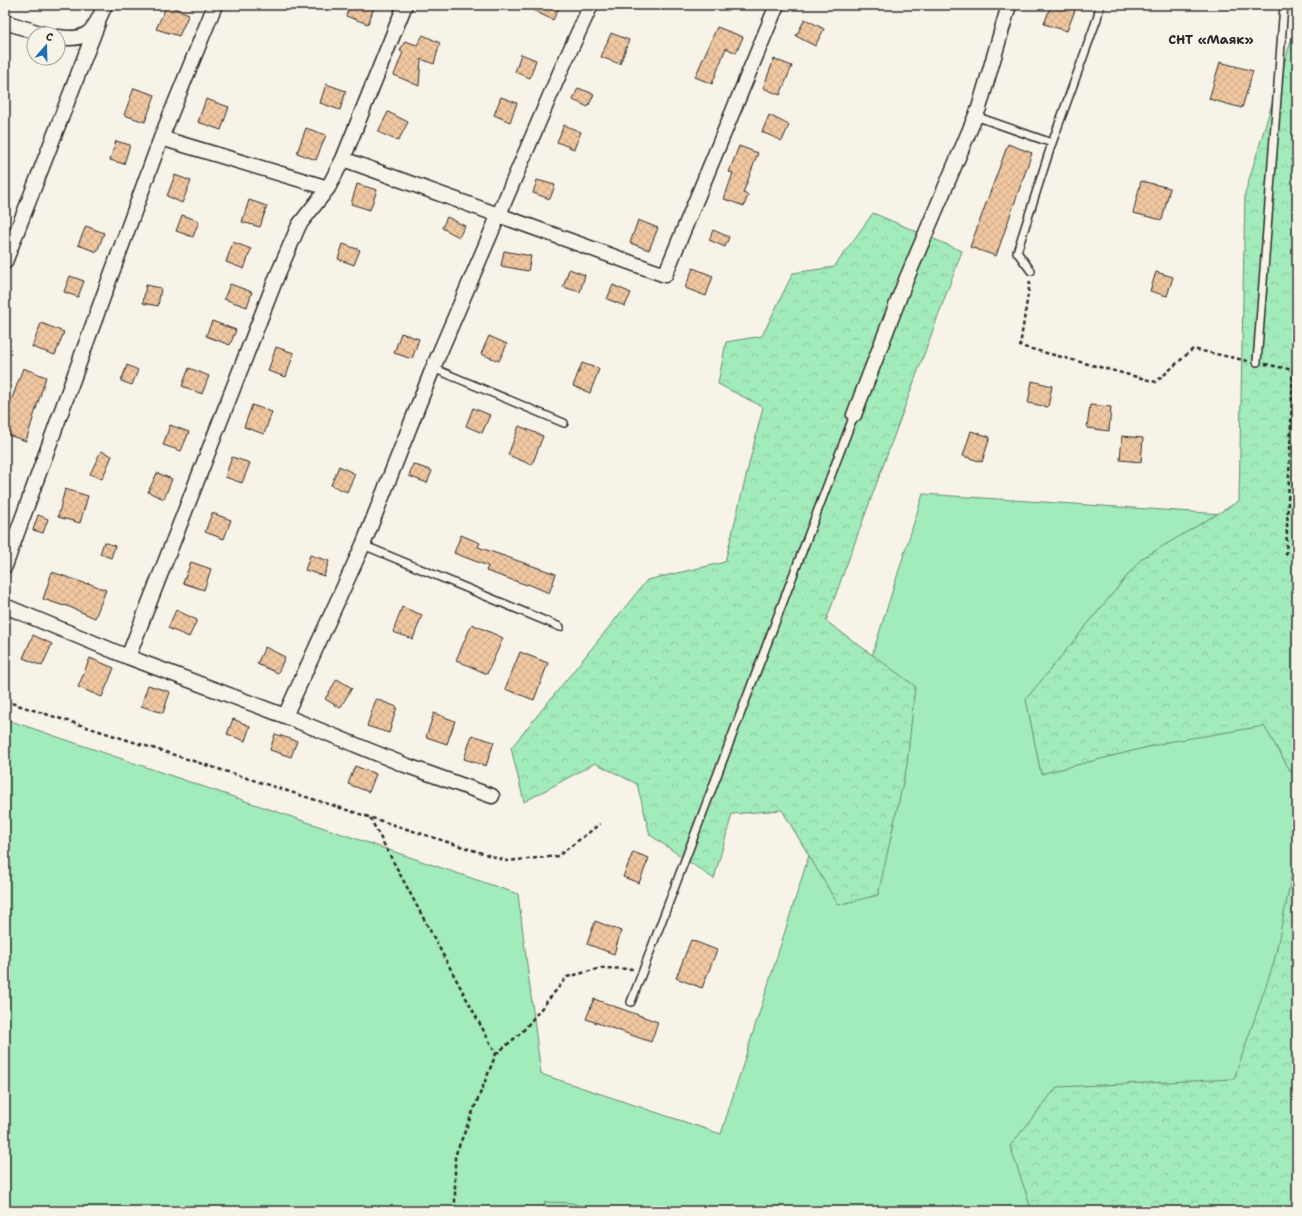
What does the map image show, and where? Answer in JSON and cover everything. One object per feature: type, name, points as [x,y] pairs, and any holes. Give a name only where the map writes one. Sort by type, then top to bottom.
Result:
[{"type":"street","points":[[5,262],[105,5]]},
{"type":"street","points":[[5,566],[161,138],[215,5]]},
{"type":"street","points":[[128,657],[280,269],[299,225],[328,188],[342,159],[405,5]]},
{"type":"street","points":[[285,716],[363,545],[433,368],[498,215],[591,5]]},
{"type":"street","points":[[342,159],[665,275],[777,5]]},
{"type":"street","points":[[854,415],[906,280],[975,116],[1010,5]]},
{"type":"street","points":[[5,22],[26,29]]},
{"type":"street","points":[[66,39],[73,40],[87,35],[98,23]]},
{"type":"street","points":[[161,138],[328,188]]},
{"type":"street","points":[[5,606],[128,657],[285,716],[405,765],[492,796]]},
{"type":"lane","points":[[1031,271],[1018,252],[1052,143],[1097,20],[1100,5]]},
{"type":"lane","points":[[1257,362],[1284,5]]},
{"type":"lane","points":[[975,116],[1052,143]]},
{"type":"lane","points":[[433,368],[564,423]]},
{"type":"lane","points":[[630,1002],[854,415]]},
{"type":"lane","points":[[363,545],[560,627]]},
{"type":"path","points":[[1031,271],[1020,346],[1156,382],[1193,349],[1293,370],[1297,373]]},
{"type":"path","points":[[1286,554],[1293,370]]},
{"type":"path","points":[[5,701],[506,861],[558,856],[600,824]]},
{"type":"path","points":[[370,818],[496,1054]]},
{"type":"path","points":[[455,1211],[455,1156],[496,1054],[522,1032],[567,978],[601,968],[643,969]]},
{"type":"green space","points":[[1297,21],[1297,782],[1264,726],[1168,742],[1041,774],[1026,699],[1141,559],[1239,501],[1245,193]]},
{"type":"green space","points":[[873,213],[962,251],[826,621],[915,686],[907,765],[878,895],[838,905],[782,810],[732,814],[714,879],[650,835],[637,784],[595,763],[524,802],[511,748],[647,580],[725,562],[763,407],[718,384],[726,342],[762,336],[793,273],[834,267]]},
{"type":"green space","points":[[923,494],[1223,514],[1297,621],[1297,999],[1211,1211],[5,1211],[5,719],[518,894],[541,1074],[721,1134]]},
{"type":"green space","points":[[1297,850],[1297,1211],[1032,1211],[1010,1146],[1057,1087],[1234,1079],[1274,962]]},
{"type":"green space","points":[[545,1202],[572,1203],[593,1211],[543,1211]]},
{"type":"building","points":[[167,5],[189,14],[179,36],[156,29]]},
{"type":"building","points":[[350,5],[375,5],[368,24],[346,16]]},
{"type":"building","points":[[522,5],[560,5],[553,20]]},
{"type":"building","points":[[1051,5],[1077,5],[1067,31],[1044,24]]},
{"type":"building","points":[[805,19],[824,29],[815,46],[796,36]]},
{"type":"building","points":[[717,27],[743,37],[736,53],[726,48],[712,84],[695,77]]},
{"type":"building","points":[[611,33],[629,40],[620,64],[601,57]]},
{"type":"building","points":[[423,35],[440,43],[434,64],[421,59],[419,86],[394,75],[403,52],[400,51],[405,41],[417,45]]},
{"type":"building","points":[[521,54],[536,60],[530,78],[515,72]]},
{"type":"building","points":[[774,59],[792,66],[780,95],[763,88]]},
{"type":"building","points":[[1220,62],[1253,71],[1242,108],[1209,99]]},
{"type":"building","points":[[326,84],[346,91],[340,110],[320,103]]},
{"type":"building","points":[[134,88],[155,95],[145,122],[124,115]]},
{"type":"building","points":[[578,88],[594,94],[588,107],[573,100]]},
{"type":"building","points":[[501,97],[517,103],[510,122],[494,115]]},
{"type":"building","points":[[206,99],[229,107],[221,130],[198,122]]},
{"type":"building","points":[[388,112],[408,122],[398,141],[378,132]]},
{"type":"building","points":[[769,115],[789,125],[782,141],[762,132]]},
{"type":"building","points":[[564,125],[581,132],[574,149],[557,142]]},
{"type":"building","points":[[306,128],[326,135],[316,160],[297,153]]},
{"type":"building","points":[[116,141],[130,145],[124,164],[110,160]]},
{"type":"building","points":[[1008,144],[1032,153],[996,256],[970,247]]},
{"type":"building","points":[[739,146],[758,153],[743,193],[748,195],[744,206],[724,199],[733,173],[729,172]]},
{"type":"building","points":[[175,175],[191,181],[182,203],[167,196]]},
{"type":"building","points":[[537,180],[555,185],[550,199],[533,193]]},
{"type":"building","points":[[1141,181],[1170,188],[1162,220],[1133,213]]},
{"type":"building","points":[[357,184],[377,190],[370,210],[351,204]]},
{"type":"building","points":[[249,200],[267,206],[260,227],[242,222]]},
{"type":"building","points":[[182,215],[199,221],[193,237],[176,231]]},
{"type":"building","points":[[447,217],[465,226],[459,237],[442,228]]},
{"type":"building","points":[[638,220],[658,228],[649,250],[630,243]]},
{"type":"building","points":[[86,226],[104,233],[97,252],[78,245]]},
{"type":"building","points":[[713,230],[729,237],[725,247],[709,240]]},
{"type":"building","points":[[233,242],[251,249],[244,269],[226,262]]},
{"type":"building","points":[[343,244],[360,250],[354,265],[338,259]]},
{"type":"building","points":[[504,251],[531,256],[528,271],[501,266]]},
{"type":"building","points":[[693,268],[713,276],[706,296],[685,288]]},
{"type":"building","points":[[569,269],[585,275],[580,292],[563,287]]},
{"type":"building","points":[[1156,272],[1173,277],[1167,296],[1150,291]]},
{"type":"building","points":[[70,276],[84,281],[78,297],[64,292]]},
{"type":"building","points":[[230,284],[252,292],[247,307],[224,299]]},
{"type":"building","points":[[146,285],[161,288],[158,306],[143,303]]},
{"type":"building","points":[[613,285],[631,293],[625,306],[607,299]]},
{"type":"building","points":[[212,321],[236,330],[230,345],[206,336]]},
{"type":"building","points":[[41,323],[64,332],[55,355],[32,347]]},
{"type":"building","points":[[401,333],[419,339],[412,359],[394,353]]},
{"type":"building","points":[[489,336],[507,344],[499,361],[481,354]]},
{"type":"building","points":[[276,347],[294,353],[286,377],[268,371]]},
{"type":"building","points":[[582,363],[599,369],[590,393],[573,386]]},
{"type":"building","points":[[127,365],[138,370],[132,385],[121,381]]},
{"type":"building","points":[[23,368],[46,377],[26,441],[5,434],[5,413],[7,407],[9,407]]},
{"type":"building","points":[[189,368],[209,376],[202,394],[182,386]]},
{"type":"building","points":[[1032,381],[1052,386],[1048,407],[1028,403]]},
{"type":"building","points":[[252,405],[272,412],[264,434],[244,427]]},
{"type":"building","points":[[1090,405],[1111,407],[1109,431],[1087,428]]},
{"type":"building","points":[[473,408],[490,415],[482,433],[466,426]]},
{"type":"building","points":[[170,425],[189,432],[181,451],[163,445]]},
{"type":"building","points":[[519,426],[543,436],[532,465],[508,455]]},
{"type":"building","points":[[971,431],[990,437],[982,462],[963,456]]},
{"type":"building","points":[[1122,436],[1143,438],[1141,462],[1120,460]]},
{"type":"building","points":[[101,451],[112,456],[102,479],[90,474]]},
{"type":"building","points":[[232,457],[250,463],[242,483],[225,477]]},
{"type":"building","points":[[413,464],[432,471],[427,483],[409,476]]},
{"type":"building","points":[[339,466],[355,474],[347,492],[331,485]]},
{"type":"building","points":[[157,473],[172,479],[164,499],[148,492]]},
{"type":"building","points":[[65,489],[88,496],[80,523],[58,517]]},
{"type":"building","points":[[212,513],[231,520],[224,539],[205,532]]},
{"type":"building","points":[[38,515],[48,519],[43,533],[33,530]]},
{"type":"building","points":[[461,535],[480,543],[478,547],[556,574],[549,593],[528,584],[527,585],[486,571],[488,566],[454,553]]},
{"type":"building","points":[[104,542],[115,546],[111,558],[100,554]]},
{"type":"building","points":[[310,555],[329,561],[324,576],[305,570]]},
{"type":"building","points":[[191,562],[211,569],[204,590],[183,583]]},
{"type":"building","points":[[52,572],[106,590],[95,618],[65,605],[64,606],[43,599]]},
{"type":"building","points":[[402,607],[422,615],[413,639],[393,632]]},
{"type":"building","points":[[176,610],[197,620],[189,637],[168,628]]},
{"type":"building","points":[[472,624],[503,638],[487,674],[456,660]]},
{"type":"building","points":[[33,635],[52,644],[42,666],[23,658]]},
{"type":"building","points":[[265,647],[285,657],[278,673],[257,664]]},
{"type":"building","points":[[520,652],[548,663],[534,700],[505,689]]},
{"type":"building","points":[[90,658],[114,668],[102,697],[78,687]]},
{"type":"building","points":[[337,679],[352,688],[340,708],[325,699]]},
{"type":"building","points":[[148,685],[170,692],[163,713],[141,706]]},
{"type":"building","points":[[376,699],[397,707],[389,733],[367,726]]},
{"type":"building","points":[[434,713],[455,721],[447,744],[426,737]]},
{"type":"building","points":[[233,719],[250,726],[245,741],[227,734]]},
{"type":"building","points":[[275,734],[297,741],[291,757],[270,750]]},
{"type":"building","points":[[472,735],[494,742],[486,766],[464,759]]},
{"type":"building","points":[[355,766],[376,774],[369,792],[348,784]]},
{"type":"building","points":[[633,852],[649,858],[639,883],[623,877]]},
{"type":"building","points":[[595,921],[621,931],[614,954],[587,944]]},
{"type":"building","points":[[691,940],[717,950],[702,988],[676,978]]},
{"type":"building","points":[[594,999],[658,1022],[651,1042],[586,1019]]},
{"type":"district","name":"СНТ «Маяк»","points":[[1211,39]]}]
